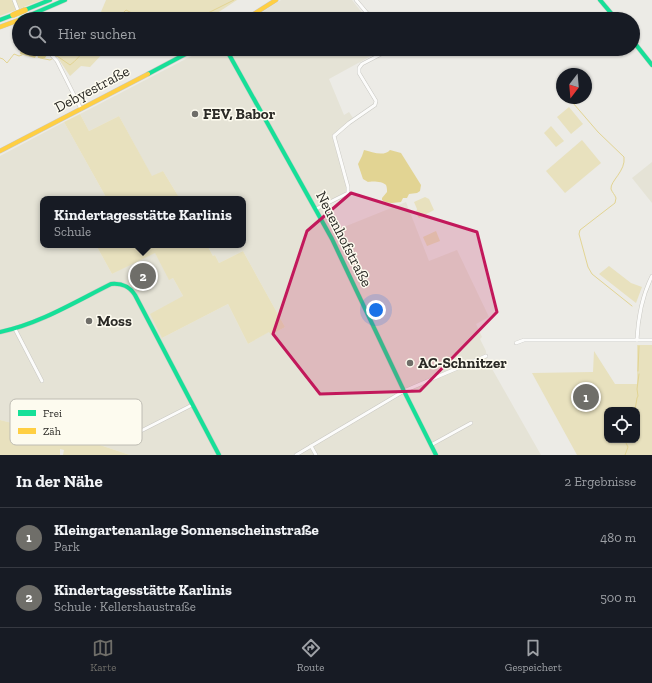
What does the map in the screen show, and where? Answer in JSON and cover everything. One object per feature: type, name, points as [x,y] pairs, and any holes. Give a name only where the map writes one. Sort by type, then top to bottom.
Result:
[{"type":"main road","points":[[29,12],[50,0]]},
{"type":"main road","points":[[30,12],[65,0]]},
{"type":"main road","points":[[257,12],[276,0]]},
{"type":"main road","points":[[600,0],[610,12]]},
{"type":"main road","points":[[0,20],[12,19]]},
{"type":"main road","points":[[0,27],[12,22]]},
{"type":"main road","points":[[640,50],[652,65]]},
{"type":"main road","name":"Debyestraße","points":[[0,151],[182,56]]},
{"type":"main road","name":"Neuenhofstraße","points":[[230,56],[316,209],[360,296],[404,391],[436,455]]},
{"type":"main road","points":[[0,332],[15,329],[40,319],[111,284],[123,284],[130,288],[135,295],[220,455]]},
{"type":"street","points":[[14,0],[17,12]]},
{"type":"street","points":[[356,0],[366,12]]},
{"type":"street","points":[[53,56],[81,109]]},
{"type":"street","points":[[316,209],[348,193],[348,187],[334,136],[348,123],[375,105],[376,101],[359,73],[359,68],[362,64],[377,56]]},
{"type":"street","points":[[637,340],[640,309],[652,276]]},
{"type":"street","points":[[15,329],[42,381]]},
{"type":"street","points":[[516,343],[524,340],[652,340]]},
{"type":"street","points":[[296,455],[404,391],[486,356]]},
{"type":"street","points":[[142,430],[192,404]]},
{"type":"street","points":[[431,445],[471,423]]},
{"type":"street","points":[[311,446],[316,455]]},
{"type":"highlighted area","points":[[351,193],[477,232],[497,312],[420,391],[320,394],[273,334],[307,231]]},
{"type":"shaded area","points":[[0,0],[42,0],[0,16]]},
{"type":"shaded area","points":[[106,0],[237,0],[219,12],[101,12]]},
{"type":"shaded area","points":[[281,0],[352,0],[361,12],[263,12]]},
{"type":"shaded area","points":[[38,56],[46,56],[45,58],[38,58]]},
{"type":"shaded area","points":[[57,56],[100,56],[90,67],[81,66],[70,76]]},
{"type":"shaded area","points":[[192,56],[371,56],[329,79],[344,115],[349,112],[353,118],[332,136],[349,195],[321,208],[334,231],[406,202],[429,261],[457,250],[489,317],[476,324],[482,337],[480,339],[486,351],[487,360],[541,455],[130,455],[100,445],[142,445],[142,399],[10,399],[10,422],[0,420],[0,156],[64,122],[105,196],[40,196],[40,248],[98,248],[112,274],[155,252],[169,279],[173,278],[183,296],[162,338],[228,304],[248,344],[270,331],[271,335],[285,327],[243,251],[219,263],[215,255],[213,256],[209,248],[246,248],[246,196],[178,196],[163,171],[152,177],[119,116],[89,131],[80,114]]},
{"type":"shaded area","points":[[569,107],[583,124],[571,134],[557,117]]},
{"type":"shaded area","points":[[80,114],[89,131],[119,116],[152,176],[163,171],[178,196],[105,196],[64,122]]},
{"type":"shaded area","points":[[551,126],[564,141],[556,147],[544,133]]},
{"type":"shaded area","points":[[582,140],[601,163],[565,193],[546,171]]},
{"type":"shaded area","points":[[364,150],[381,154],[390,150],[401,153],[421,185],[420,191],[409,194],[407,198],[403,198],[401,202],[389,203],[382,200],[387,192],[386,185],[374,181],[368,182],[363,179],[358,164]]},
{"type":"shaded area","points":[[652,162],[652,203],[632,178]]},
{"type":"shaded area","points":[[425,197],[429,199],[434,210],[419,218],[416,213],[417,209],[414,202]]},
{"type":"shaded area","points":[[436,231],[440,241],[427,246],[423,237]]},
{"type":"shaded area","points":[[98,248],[209,248],[213,256],[215,255],[219,263],[243,251],[285,327],[271,335],[269,332],[248,344],[228,304],[162,338],[150,314],[183,296],[173,278],[169,280],[155,253],[112,274]]},
{"type":"shaded area","points":[[609,266],[631,283],[642,287],[636,303],[599,274]]},
{"type":"shaded area","points":[[637,345],[652,345],[652,455],[577,455],[532,373],[593,372],[594,351],[615,384],[637,384]]},
{"type":"shaded area","points":[[0,420],[10,422],[10,445],[100,445],[130,455],[63,455],[64,450],[60,449],[60,455],[0,455]]},
{"type":"waterway","points":[[210,12],[234,0]]},
{"type":"waterway","points":[[124,12],[126,10],[130,12]]},
{"type":"waterway","points":[[0,58],[7,63],[12,56]]},
{"type":"waterway","points":[[40,58],[50,60],[57,56]]},
{"type":"waterway","points":[[57,56],[70,65],[80,56]]},
{"type":"waterway","points":[[574,104],[598,132],[624,157],[623,167],[611,186],[616,198],[615,203],[580,230],[579,234],[588,267],[592,274],[632,306]]},
{"type":"waterway","points":[[638,371],[639,346]]},
{"type":"waterway","points":[[636,407],[638,396],[637,389],[639,374]]},
{"type":"waterway","points":[[625,455],[628,447],[626,443]]},
{"type":"traffic: fast","points":[[25,10],[50,0]]},
{"type":"traffic: fast","points":[[37,12],[65,0]]},
{"type":"traffic: fast","points":[[600,0],[610,12]]},
{"type":"traffic: fast","points":[[0,20],[12,15]]},
{"type":"traffic: fast","points":[[640,50],[652,65]]},
{"type":"traffic: fast","points":[[148,74],[182,56]]},
{"type":"traffic: fast","points":[[230,56],[332,239],[436,455]]},
{"type":"traffic: fast","points":[[0,332],[29,324],[43,318],[111,284],[119,284],[128,287],[135,295],[219,455]]},
{"type":"traffic: slow","points":[[257,12],[276,0]]},
{"type":"traffic: slow","points":[[20,12],[25,10]]},
{"type":"traffic: slow","points":[[0,27],[12,23]]},
{"type":"traffic: slow","points":[[0,151],[148,74]]},
{"type":"place","name":"FEV, Babor","points":[[195,114]]},
{"type":"place","name":"Kindertagesstätte Karlinis","points":[[143,276]]},
{"type":"place","name":"Moss","points":[[89,321]]},
{"type":"place","name":"AC-Schnitzer","points":[[410,363]]},
{"type":"place","name":"Kleingartenanlage Sonnenscheinstraße","points":[[586,397]]}]
